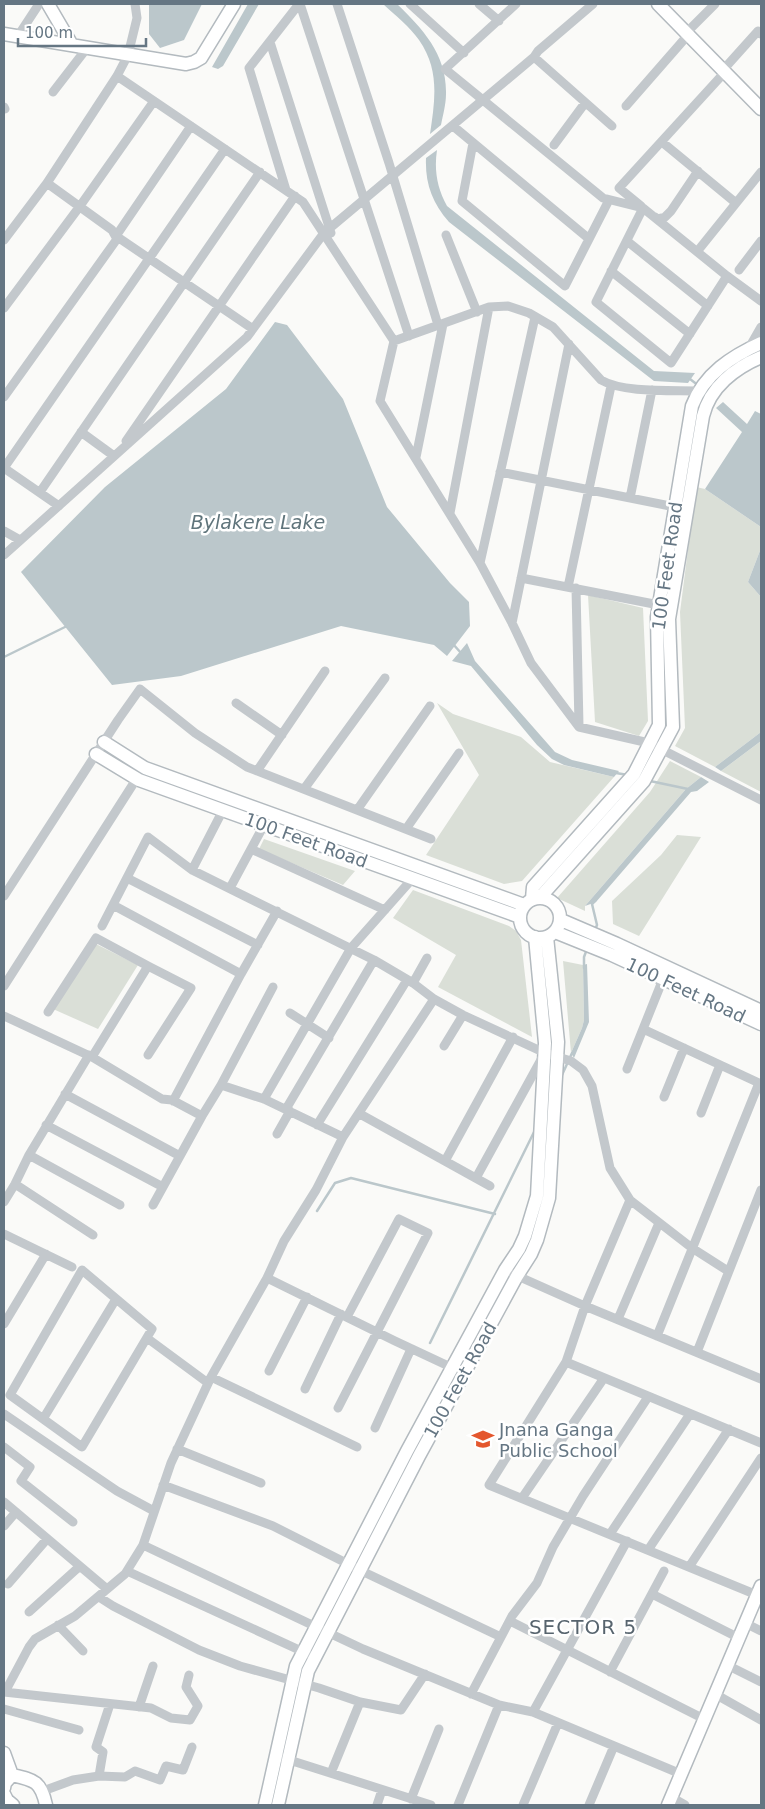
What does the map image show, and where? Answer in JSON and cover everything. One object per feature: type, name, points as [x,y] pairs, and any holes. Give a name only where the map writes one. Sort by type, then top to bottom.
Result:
[{"type":"main road","points":[[48,4],[72,45]]},
{"type":"main road","points":[[4,34],[182,64],[194,62],[201,58],[234,4]]},
{"type":"main road","points":[[658,4],[761,109]]},
{"type":"main road","name":"100 Feet Road","points":[[530,905],[544,893],[644,781],[651,768],[660,722],[657,617],[675,507],[698,408],[710,397],[712,383],[725,363],[761,342]]},
{"type":"main road","name":"100 Feet Road","points":[[530,905],[533,887],[634,774],[638,764],[673,724],[670,619],[699,391],[761,357]]},
{"type":"main road","name":"100 Feet Road","points":[[104,742],[144,768],[530,905]]},
{"type":"main road","name":"100 Feet Road","points":[[96,754],[137,778],[413,878],[530,905]]},
{"type":"main road","points":[[551,900],[558,908],[556,931],[523,929],[530,905],[551,900]]},
{"type":"main road","name":"100 Feet Road","points":[[265,1805],[282,1758],[299,1683],[296,1666],[309,1655],[458,1370],[511,1273],[525,1236],[537,1196],[551,1055],[556,931],[614,949],[761,1011]]},
{"type":"main road","name":"100 Feet Road","points":[[614,949],[663,979],[761,1024]]},
{"type":"main road","points":[[669,1801],[759,1590]]},
{"type":"main road","points":[[4,1753],[6,1791],[34,1780],[43,1791],[46,1805]]},
{"type":"main road","name":"100 Feet Road","points":[[278,1805],[282,1758]]},
{"type":"street","points":[[18,36],[39,4]]},
{"type":"street","points":[[4,240],[48,183],[117,76],[128,55],[137,18],[135,4]]},
{"type":"street","points":[[286,190],[249,68],[299,4]]},
{"type":"street","points":[[299,4],[409,336]]},
{"type":"street","points":[[337,4],[441,325],[416,457]]},
{"type":"street","points":[[410,4],[464,53]]},
{"type":"street","points":[[478,4],[499,22]]},
{"type":"street","points":[[516,4],[499,22],[445,69],[603,198],[643,208],[657,219],[665,216],[698,171]]},
{"type":"street","points":[[4,554],[247,337],[324,233],[484,100],[593,4]]},
{"type":"street","points":[[626,106],[715,4]]},
{"type":"street","points":[[761,34],[758,31],[662,142],[619,188],[727,276],[761,301]]},
{"type":"street","points":[[270,42],[338,255]]},
{"type":"street","points":[[53,92],[87,48]]},
{"type":"street","points":[[534,57],[612,126]]},
{"type":"street","points":[[117,76],[303,202],[394,341],[380,401],[480,563],[512,622],[531,663],[579,727],[655,746],[761,800]]},
{"type":"street","points":[[4,308],[80,206],[154,101]]},
{"type":"street","points":[[554,145],[585,103]]},
{"type":"street","points":[[4,397],[7,385],[102,262],[117,239],[116,236],[191,126]]},
{"type":"street","points":[[453,126],[588,238]]},
{"type":"street","points":[[662,142],[736,203]]},
{"type":"street","points":[[472,143],[462,201],[565,286],[609,200]]},
{"type":"street","points":[[59,506],[4,468],[225,149]]},
{"type":"street","points":[[40,492],[260,172]]},
{"type":"street","points":[[700,248],[761,172]]},
{"type":"street","points":[[48,183],[112,230],[116,236],[253,329]]},
{"type":"street","points":[[116,454],[295,196]]},
{"type":"street","points":[[643,208],[596,302],[671,363],[727,276]]},
{"type":"street","points":[[446,235],[477,312]]},
{"type":"street","points":[[627,241],[708,306]]},
{"type":"street","points":[[739,270],[761,241]]},
{"type":"street","points":[[611,271],[690,334]]},
{"type":"street","points":[[394,341],[489,307],[508,306],[522,310],[553,328],[601,380],[611,386],[652,390],[699,391]]},
{"type":"street","points":[[450,513],[489,307]]},
{"type":"street","points":[[480,563],[535,317]]},
{"type":"street","points":[[749,348],[761,326]]},
{"type":"street","points":[[512,622],[569,344]]},
{"type":"street","points":[[579,727],[572,588],[588,490],[611,386]]},
{"type":"street","points":[[630,498],[652,390]]},
{"type":"street","points":[[81,432],[116,454]]},
{"type":"street","points":[[500,472],[675,507]]},
{"type":"street","points":[[4,531],[20,540]]},
{"type":"street","points":[[521,578],[659,605]]},
{"type":"street","points":[[257,771],[325,671]]},
{"type":"street","points":[[304,789],[385,678]]},
{"type":"street","points":[[4,896],[140,689],[195,733],[247,767],[431,839]]},
{"type":"street","points":[[236,703],[282,735]]},
{"type":"street","points":[[357,810],[430,706]]},
{"type":"street","points":[[406,829],[459,753]]},
{"type":"street","points":[[4,986],[137,778]]},
{"type":"street","points":[[192,870],[223,810]]},
{"type":"street","points":[[230,888],[264,825]]},
{"type":"street","points":[[102,926],[148,837],[192,870],[374,960],[463,1016],[551,1055],[570,1061],[583,1070],[592,1086],[610,1168],[630,1200],[692,1248],[728,1271]]},
{"type":"street","points":[[251,849],[385,910]]},
{"type":"street","points":[[127,878],[258,945]]},
{"type":"street","points":[[264,1099],[351,948],[413,878]]},
{"type":"street","points":[[113,905],[241,974]]},
{"type":"street","points":[[173,1101],[277,911]]},
{"type":"street","points":[[48,1012],[96,938],[192,988],[148,1055]]},
{"type":"street","points":[[317,1124],[426,958]]},
{"type":"street","points":[[277,1134],[288,1110],[374,960]]},
{"type":"street","points":[[4,1202],[46,1125],[148,966]]},
{"type":"street","points":[[627,1069],[663,979]]},
{"type":"street","points":[[153,1205],[221,1085],[273,987]]},
{"type":"street","points":[[189,1676],[186,1687],[198,1706],[190,1720],[171,1718],[151,1708],[4,1692],[35,1639],[75,1616],[127,1571],[143,1545],[177,1449],[209,1380],[284,1242],[316,1190],[343,1137],[434,998]]},
{"type":"street","points":[[290,1013],[329,1038]]},
{"type":"street","points":[[4,1016],[91,1056],[162,1099],[173,1101],[202,1116]]},
{"type":"street","points":[[444,1046],[463,1016]]},
{"type":"street","points":[[643,1029],[760,1083],[657,1336]]},
{"type":"street","points":[[445,1161],[513,1038]]},
{"type":"street","points":[[664,1097],[684,1048]]},
{"type":"street","points":[[476,1178],[551,1055]]},
{"type":"street","points":[[701,1113],[720,1065]]},
{"type":"street","points":[[221,1085],[264,1099],[343,1137]]},
{"type":"street","points":[[65,1094],[180,1156]]},
{"type":"street","points":[[360,1114],[490,1186]]},
{"type":"street","points":[[46,1125],[162,1187]]},
{"type":"street","points":[[29,1154],[120,1205]]},
{"type":"street","points":[[15,1184],[93,1236]]},
{"type":"street","points":[[697,1352],[761,1190]]},
{"type":"street","points":[[630,1200],[585,1306],[566,1362],[489,1485],[689,1567],[759,1590]]},
{"type":"street","points":[[305,1389],[399,1219],[428,1233],[338,1408]]},
{"type":"street","points":[[618,1320],[659,1223]]},
{"type":"street","points":[[4,1246],[6,1235],[72,1267]]},
{"type":"street","points":[[4,1324],[46,1254]]},
{"type":"street","points":[[82,1270],[116,1299],[152,1329],[82,1447],[10,1395],[82,1270]]},
{"type":"street","points":[[511,1273],[618,1320],[761,1379]]},
{"type":"street","points":[[266,1278],[458,1370]]},
{"type":"street","points":[[269,1371],[307,1297]]},
{"type":"street","points":[[43,1419],[116,1299]]},
{"type":"street","points":[[147,1338],[209,1380],[357,1447]]},
{"type":"street","points":[[374,1428],[411,1349]]},
{"type":"street","points":[[566,1362],[761,1443]]},
{"type":"street","points":[[522,1498],[604,1378]]},
{"type":"street","points":[[471,1694],[510,1621],[537,1583],[553,1547],[570,1518],[648,1397]]},
{"type":"street","points":[[4,1414],[117,1491],[154,1512]]},
{"type":"street","points":[[610,1534],[690,1414]]},
{"type":"street","points":[[648,1550],[729,1429]]},
{"type":"street","points":[[4,1447],[30,1467],[21,1480],[73,1522]]},
{"type":"street","points":[[177,1449],[261,1483]]},
{"type":"street","points":[[689,1567],[761,1458]]},
{"type":"street","points":[[163,1485],[273,1526],[354,1568],[501,1637]]},
{"type":"street","points":[[4,1502],[107,1589]]},
{"type":"street","points":[[4,1526],[16,1512]]},
{"type":"street","points":[[8,1584],[47,1539]]},
{"type":"street","points":[[533,1712],[627,1541]]},
{"type":"street","points":[[143,1545],[323,1628],[363,1649],[499,1705],[533,1712],[681,1774]]},
{"type":"street","points":[[29,1612],[80,1566]]},
{"type":"street","points":[[127,1571],[309,1655]]},
{"type":"street","points":[[610,1672],[664,1571]]},
{"type":"street","points":[[652,1594],[739,1638]]},
{"type":"street","points":[[99,1597],[199,1650],[240,1666],[360,1702],[401,1710],[425,1674]]},
{"type":"street","points":[[510,1621],[704,1719]]},
{"type":"street","points":[[745,1623],[761,1631]]},
{"type":"street","points":[[58,1626],[83,1651]]},
{"type":"street","points":[[727,1665],[761,1682]]},
{"type":"street","points":[[139,1707],[153,1666]]},
{"type":"street","points":[[715,1694],[761,1720]]},
{"type":"street","points":[[333,1768],[360,1702]]},
{"type":"street","points":[[98,1776],[103,1752],[96,1747],[110,1704]]},
{"type":"street","points":[[458,1805],[499,1705]]},
{"type":"street","points":[[4,1709],[79,1730]]},
{"type":"street","points":[[523,1805],[558,1723]]},
{"type":"street","points":[[411,1799],[439,1729]]},
{"type":"street","points":[[43,1791],[73,1780],[98,1776],[125,1777],[135,1771],[160,1780],[166,1766],[183,1770],[192,1746]]},
{"type":"street","points":[[589,1805],[614,1746]]},
{"type":"street","points":[[282,1758],[425,1804]]},
{"type":"street","points":[[377,1805],[382,1790]]},
{"type":"street","points":[[669,1801],[685,1805]]},
{"type":"shaded area","points":[[696,487],[705,489],[761,527],[761,548],[748,582],[761,597],[761,732],[715,767],[675,746],[685,728],[680,612]]},
{"type":"shaded area","points":[[588,595],[643,608],[648,721],[639,736],[595,722]]},
{"type":"shaded area","points":[[437,703],[453,714],[521,737],[550,762],[614,777],[522,881],[504,884],[426,855],[479,775]]},
{"type":"shaded area","points":[[761,741],[761,792],[721,771]]},
{"type":"shaded area","points":[[670,761],[701,777],[686,789],[585,906],[585,911],[557,898],[650,792]]},
{"type":"shaded area","points":[[677,835],[701,837],[639,936],[613,924],[612,901],[661,855]]},
{"type":"shaded area","points":[[264,839],[355,871],[343,885],[259,849]]},
{"type":"shaded area","points":[[413,890],[509,926],[516,931],[521,940],[532,1037],[438,987],[456,955],[393,918]]},
{"type":"shaded area","points":[[96,944],[138,965],[98,1029],[53,1009]]},
{"type":"shaded area","points":[[563,961],[583,965],[584,1020],[571,1053]]},
{"type":"water","points":[[149,4],[202,4],[184,40],[160,48],[149,34]]},
{"type":"water","points":[[248,4],[259,4],[223,66],[218,69],[212,67]]},
{"type":"water","points":[[383,4],[397,4],[416,23],[438,55],[445,80],[446,94],[441,125],[430,134],[434,86],[433,74],[426,51],[415,35]]},
{"type":"water","points":[[437,150],[437,179],[447,206],[654,371],[695,373],[688,383],[654,381],[449,222],[438,208],[428,184],[426,158]]},
{"type":"water","name":"Bylakere Lake","points":[[275,322],[287,325],[343,399],[387,507],[450,583],[469,602],[470,626],[447,656],[434,645],[341,626],[181,676],[112,685],[21,572],[105,487],[226,389]]},
{"type":"water","points":[[723,402],[747,424],[755,411],[761,414],[761,527],[705,489],[742,432],[716,408]]},
{"type":"water","points":[[761,548],[761,597],[748,582]]},
{"type":"water","points":[[467,643],[475,661],[555,752],[572,760],[619,771],[614,777],[564,765],[552,759],[537,745],[471,666],[452,661]]},
{"type":"water","points":[[761,732],[761,741],[721,771],[715,767]]},
{"type":"water","points":[[701,777],[709,782],[697,791],[691,792],[596,902],[585,906],[686,789]]},
{"type":"water","points":[[587,964],[589,1022],[574,1058],[571,1053],[584,1020],[583,965]]},
{"type":"waterway","points":[[690,379],[699,386]]},
{"type":"waterway","points":[[4,657],[65,627]]},
{"type":"waterway","points":[[453,644],[461,653]]},
{"type":"waterway","points":[[616,773],[628,775]]},
{"type":"waterway","points":[[650,781],[688,789]]},
{"type":"waterway","points":[[595,901],[592,904],[597,925],[595,930]]},
{"type":"waterway","points":[[584,968],[584,957],[587,949]]},
{"type":"waterway","points":[[562,1075],[572,1053]]},
{"type":"waterway","points":[[430,1343],[535,1130]]},
{"type":"waterway","points":[[317,1211],[335,1183],[351,1178],[495,1214]]},
{"type":"place","name":"Jnana Ganga Public School","points":[[483,1439]]},
{"type":"district","name":"SECTOR 5","points":[[583,1627]]}]
